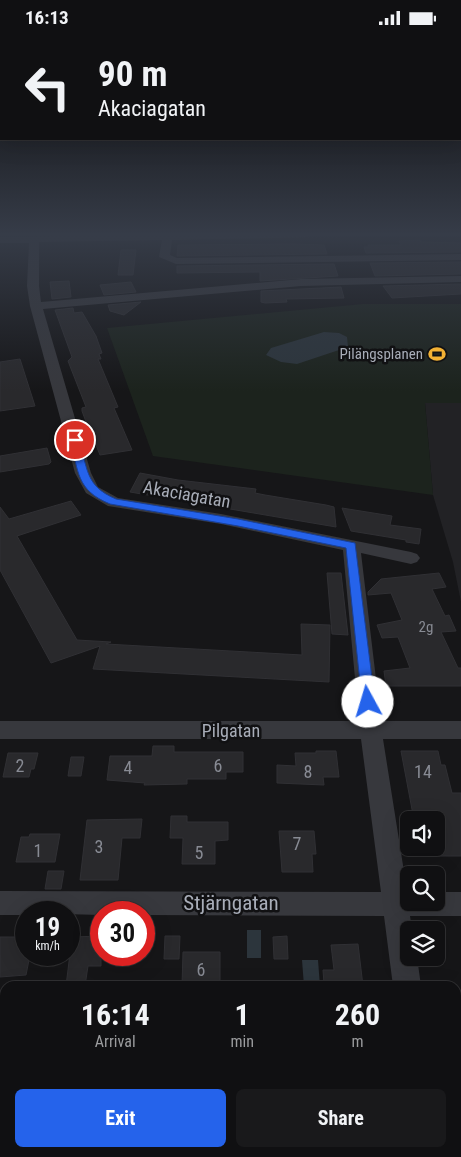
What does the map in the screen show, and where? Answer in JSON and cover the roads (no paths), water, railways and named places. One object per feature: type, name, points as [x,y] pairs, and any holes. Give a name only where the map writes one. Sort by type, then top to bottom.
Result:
[{"type":"street","name":"Akaciagatan","points":[[34,286],[36,306],[83,473],[87,484],[97,495],[114,502],[230,521],[411,558]]},
{"type":"street","points":[[36,306],[250,286]]},
{"type":"street","points":[[351,546],[371,729],[406,981]]},
{"type":"street","name":"Pilgatan","points":[[0,730],[461,730]]},
{"type":"street","name":"Stjärngatan","points":[[0,903],[461,904]]},
{"type":"place","name":"Pilängsplanen","points":[[437,354]]}]
